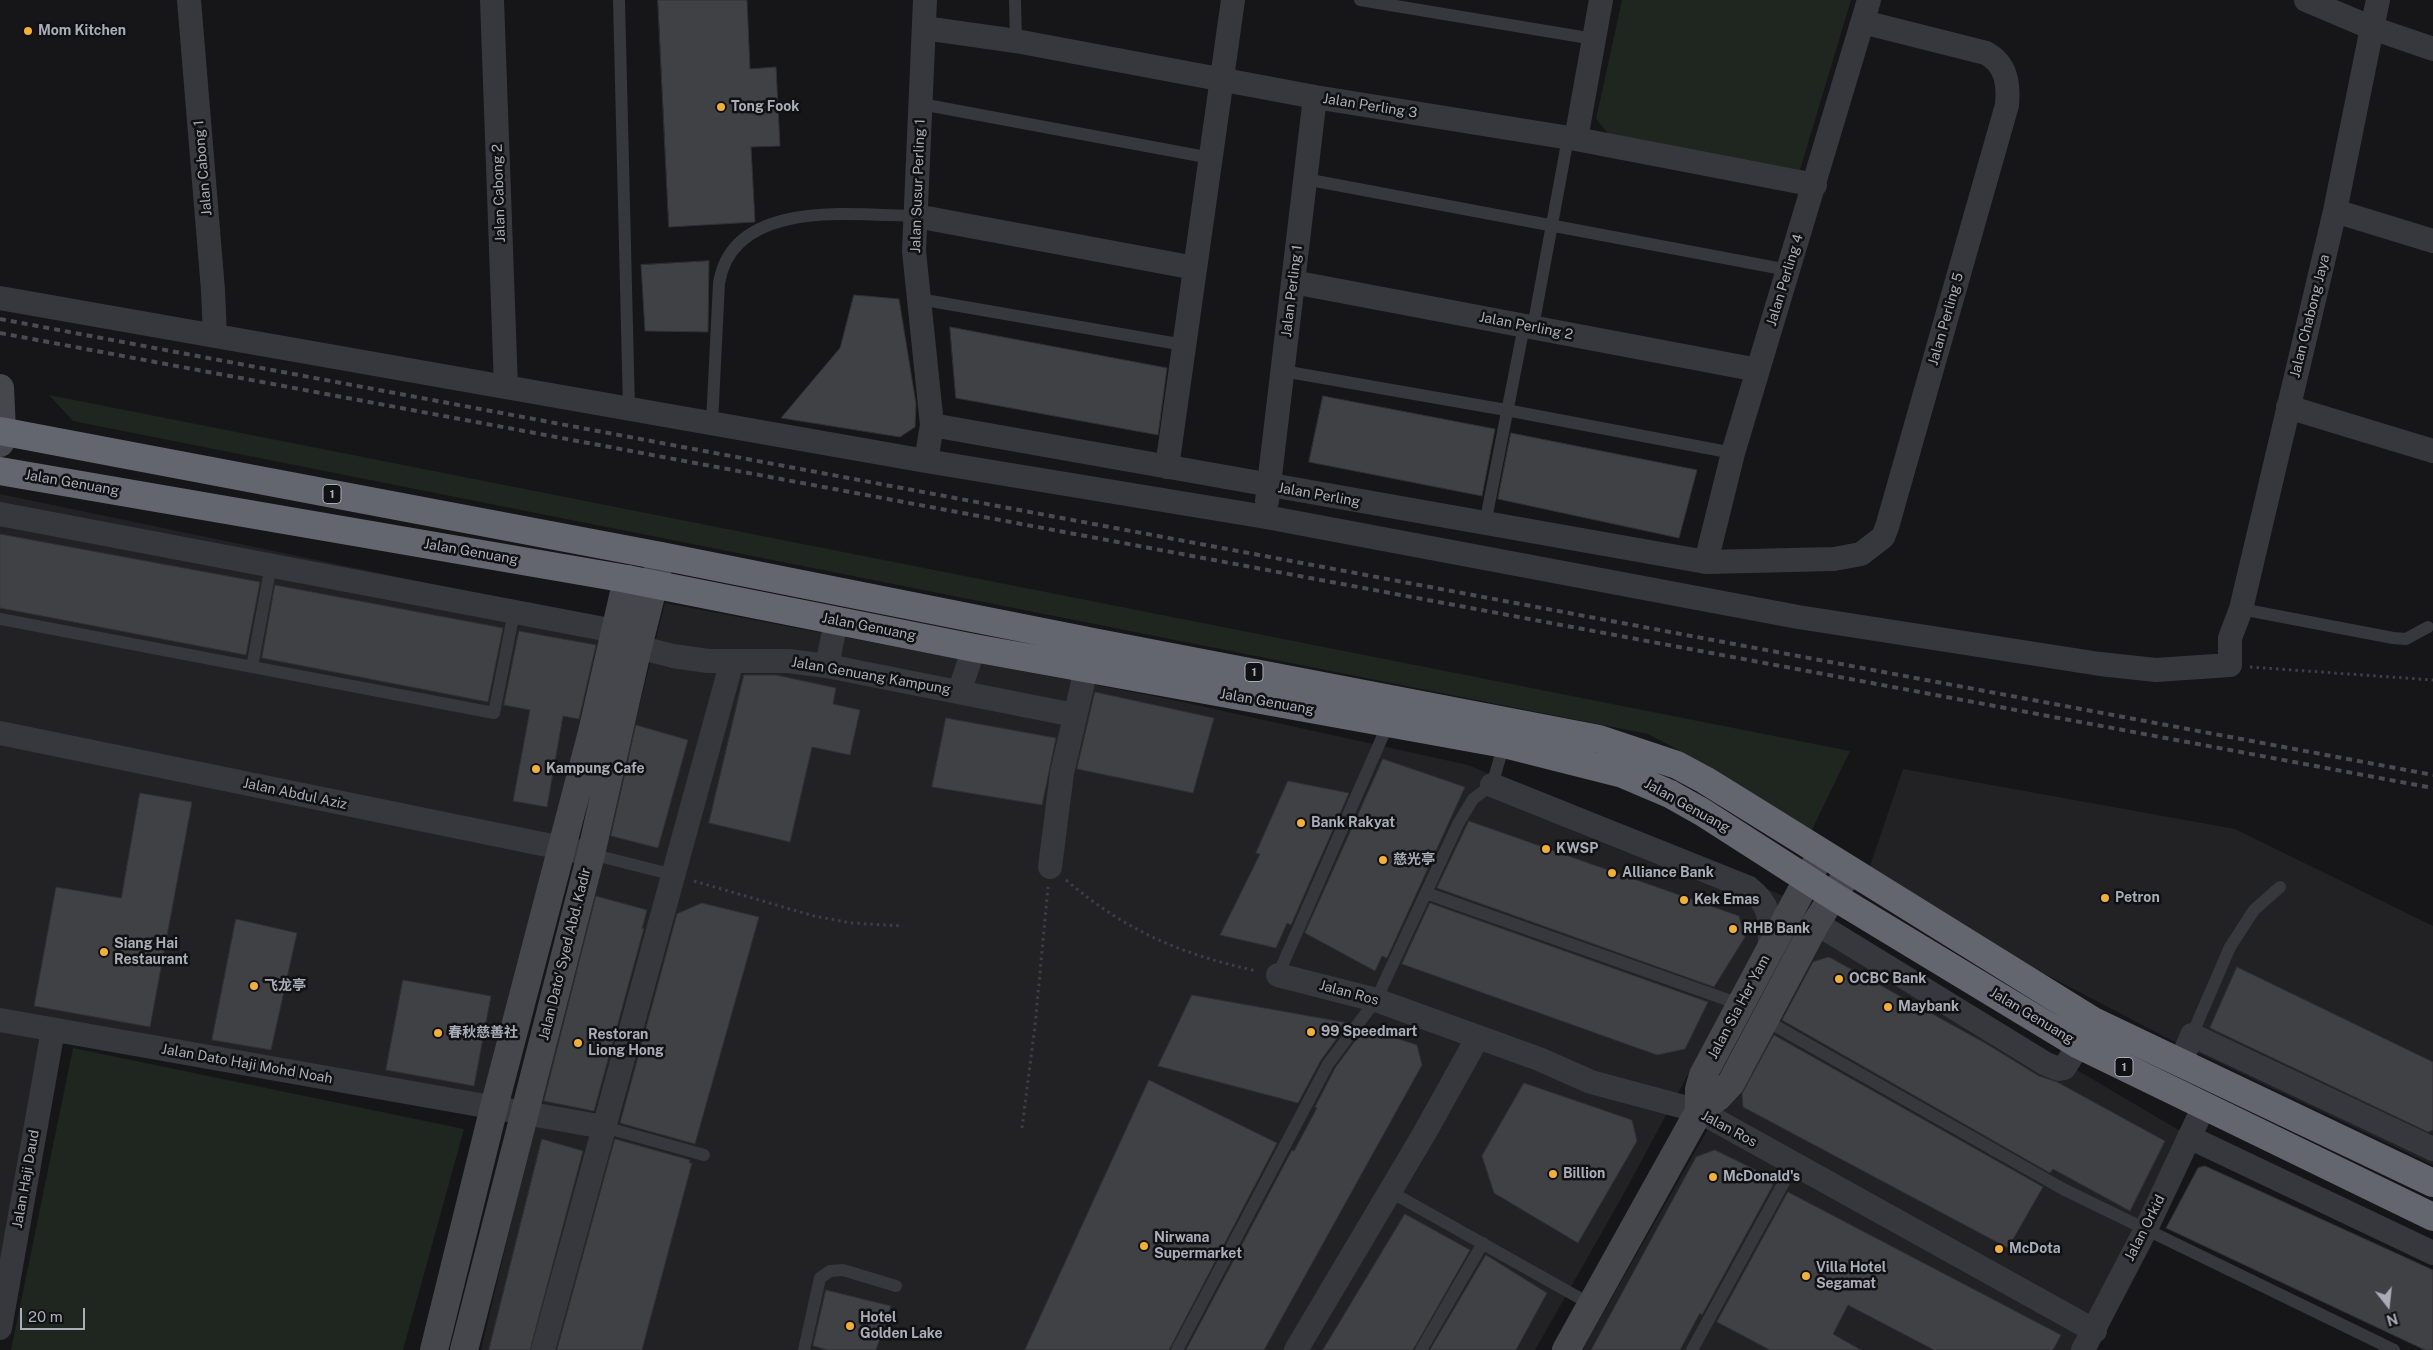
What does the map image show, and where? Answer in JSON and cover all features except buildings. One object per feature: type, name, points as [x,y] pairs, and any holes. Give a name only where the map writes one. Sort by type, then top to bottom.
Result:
[{"type":"highway","name":"Jalan Genuang","points":[[1,435],[661,556],[1098,643],[1599,739],[1677,765],[1705,780],[1821,854],[2093,1021],[2433,1183]]},
{"type":"highway","name":"Jalan Genuang","points":[[0,471],[628,579],[974,648],[1504,744],[1596,766],[1648,784],[1702,812],[1808,878],[1833,896],[2079,1045],[2204,1106],[2431,1211]]},
{"type":"street","name":"Jalan Cabong 1","points":[[189,0],[214,290],[215,336]]},
{"type":"street","name":"Jalan Cabong 2","points":[[492,0],[506,387]]},
{"type":"street","name":"Jalan Susur Perling 1","points":[[925,0],[914,251],[932,425],[926,461]]},
{"type":"street","points":[[1167,467],[1233,0]]},
{"type":"street","points":[[1572,139],[1601,0]]},
{"type":"street","points":[[2306,0],[2372,28],[2433,49]]},
{"type":"street","name":"Jalan Chabong Jaya","points":[[2230,665],[2230,638],[2241,609],[2336,211],[2378,0]]},
{"type":"street","name":"Jalan Perling 4","points":[[1706,562],[1733,453],[1866,11]]},
{"type":"street","name":"Jalan Perling 5","points":[[1706,562],[1834,559],[1861,554],[1883,537],[1887,527],[2007,105],[2009,90],[2002,68],[1994,58],[1986,53],[1866,11]]},
{"type":"street","name":"Jalan Perling 3","points":[[924,28],[1016,41],[1315,97],[1572,139],[1815,185]]},
{"type":"street","name":"Jalan Perling 1","points":[[1266,517],[1268,486],[1315,97]]},
{"type":"street","points":[[2336,211],[2433,240]]},
{"type":"street","points":[[916,216],[1195,268]]},
{"type":"street","name":"Jalan Perling 2","points":[[1293,282],[1758,370]]},
{"type":"street","points":[[0,298],[926,461],[1266,517],[1798,617],[2100,664],[2156,670],[2230,665]]},
{"type":"street","points":[[0,388],[1,435]]},
{"type":"street","points":[[2288,406],[2433,451]]},
{"type":"street","name":"Jalan Perling","points":[[932,425],[1268,486],[1706,562]]},
{"type":"street","points":[[0,514],[615,631]]},
{"type":"street","name":"Jalan Dato' Syed Abd. Kadir","points":[[464,1350],[591,854],[638,647],[661,556]]},
{"type":"street","name":"Jalan Dato' Syed Abd. Kadir","points":[[434,1350],[494,1107],[563,849],[628,579]]},
{"type":"street","points":[[826,666],[836,621]]},
{"type":"street","name":"Jalan Genuang Kampung","points":[[638,647],[672,656],[708,661],[788,661],[826,666],[1074,715]]},
{"type":"street","points":[[959,692],[974,648]]},
{"type":"street","points":[[543,1350],[732,661]]},
{"type":"street","points":[[1050,867],[1062,773],[1086,669]]},
{"type":"street","name":"Jalan Abdul Aziz","points":[[0,733],[591,854]]},
{"type":"street","points":[[1492,786],[1749,888],[1763,899],[1769,916],[1770,952]]},
{"type":"street","name":"Jalan Sia Her Yam","points":[[1566,1350],[1698,1111],[1699,1090],[1703,1075],[1821,854]]},
{"type":"street","name":"Jalan Sia Her Yam","points":[[1698,1111],[1718,1098],[1731,1083],[1816,923],[1849,871]]},
{"type":"street","points":[[1816,923],[2046,1064],[2064,1068],[2079,1045]]},
{"type":"street","name":"Jalan Ros","points":[[1278,975],[1376,1000],[1478,1037],[1591,1082],[1698,1111],[1794,1164],[2089,1341]]},
{"type":"street","name":"Jalan Dato Haji Mohd Noah","points":[[0,1020],[604,1127]]},
{"type":"street","name":"Jalan Haji Daud","points":[[0,1328],[2,1300],[52,1030]]},
{"type":"street","points":[[2180,1064],[2192,1035],[2433,1149]]},
{"type":"street","points":[[1296,1350],[1424,1134],[1478,1037]]},
{"type":"street","name":"Jalan Orkid","points":[[2089,1341],[2146,1229],[2204,1106]]},
{"type":"street","points":[[2189,1137],[2433,1253]]},
{"type":"lane","points":[[619,0],[629,409]]},
{"type":"lane","points":[[1015,0],[1016,41]]},
{"type":"lane","points":[[1360,0],[1594,39]]},
{"type":"lane","points":[[921,104],[1211,158]]},
{"type":"lane","points":[[1485,524],[1506,410],[1554,224],[1572,139]]},
{"type":"lane","points":[[1305,179],[1554,224],[1788,270]]},
{"type":"lane","points":[[712,423],[719,283],[721,270],[728,255],[737,244],[752,231],[773,222],[797,218],[844,215],[916,216]]},
{"type":"lane","points":[[919,299],[1184,346]]},
{"type":"lane","points":[[1283,371],[1506,410],[1733,453]]},
{"type":"lane","points":[[252,667],[271,565]]},
{"type":"lane","points":[[2241,609],[2393,638],[2406,639],[2428,627]]},
{"type":"lane","points":[[0,619],[494,713],[514,612]]},
{"type":"lane","points":[[1278,975],[1388,724]]},
{"type":"lane","points":[[1177,1350],[1328,1064],[1376,1000],[1458,824],[1472,799],[1492,786],[1504,744]]},
{"type":"lane","points":[[591,854],[674,875]]},
{"type":"lane","points":[[2192,1035],[2230,947],[2254,910],[2280,887]]},
{"type":"lane","points":[[1426,893],[1742,1005]]},
{"type":"lane","points":[[1765,1020],[2063,1188],[2394,1350]]},
{"type":"lane","points":[[604,1127],[704,1154]]},
{"type":"lane","points":[[1692,1350],[1794,1164]]},
{"type":"lane","points":[[1389,1191],[1483,1242],[1592,1305]]},
{"type":"lane","points":[[1421,1350],[1483,1242]]},
{"type":"lane","points":[[804,1350],[820,1278],[830,1271],[843,1270],[896,1286]]},
{"type":"path","points":[[2230,665],[2433,680]]},
{"type":"path","points":[[1050,867],[1092,902],[1131,928],[1168,945],[1229,965],[1278,975]]},
{"type":"path","points":[[1022,1128],[1035,1026],[1050,867]]},
{"type":"path","points":[[674,875],[814,916],[851,922],[903,926]]},
{"type":"shaded area","points":[[1622,0],[1851,0],[1800,170],[1611,137],[1596,119]]},
{"type":"shaded area","points":[[49,395],[1850,751],[1811,832],[1718,771],[1648,734],[73,421]]},
{"type":"shaded area","points":[[0,494],[605,620],[537,899],[483,1099],[47,1021],[0,1281]]},
{"type":"shaded area","points":[[665,603],[1169,699],[1468,765],[1784,896],[1622,1197],[1535,1350],[481,1350],[535,1122]]},
{"type":"shaded area","points":[[1903,769],[2235,829],[2433,926],[2433,1165],[2165,1037],[2001,951],[1870,866]]},
{"type":"shaded area","points":[[1830,924],[2182,1132],[2075,1350],[1582,1350],[1708,1129]]},
{"type":"shaded area","points":[[73,1048],[464,1129],[403,1350],[11,1350]]},
{"type":"railway","points":[[0,319],[2433,775]]},
{"type":"railway","points":[[0,333],[2433,788]]},
{"type":"place","name":"Mom Kitchen","points":[[28,31]]},
{"type":"place","name":"Tong Fook","points":[[721,107]]},
{"type":"place","name":"Kampung Cafe","points":[[536,769]]},
{"type":"place","name":"Bank Rakyat","points":[[1301,823]]},
{"type":"place","name":"KWSP","points":[[1546,849]]},
{"type":"place","name":"慈光亭","points":[[1383,860]]},
{"type":"place","name":"Alliance Bank","points":[[1612,873]]},
{"type":"place","name":"Petron","points":[[2105,898]]},
{"type":"place","name":"Kek Emas","points":[[1684,900]]},
{"type":"place","name":"RHB Bank","points":[[1733,929]]},
{"type":"place","name":"Siang Hai Restaurant","points":[[104,952]]},
{"type":"place","name":"OCBC Bank","points":[[1839,979]]},
{"type":"place","name":"飞龙亭","points":[[254,986]]},
{"type":"place","name":"Maybank","points":[[1888,1007]]},
{"type":"place","name":"99 Speedmart","points":[[1311,1032]]},
{"type":"place","name":"春秋慈善社","points":[[438,1033]]},
{"type":"place","name":"Restoran Liong Hong","points":[[578,1043]]},
{"type":"place","name":"Billion","points":[[1553,1174]]},
{"type":"place","name":"McDonald's","points":[[1713,1177]]},
{"type":"place","name":"Nirwana Supermarket","points":[[1144,1246]]},
{"type":"place","name":"McDota","points":[[1999,1249]]},
{"type":"place","name":"Villa Hotel Segamat","points":[[1806,1276]]},
{"type":"place","name":"Hotel Golden Lake","points":[[850,1326]]}]
